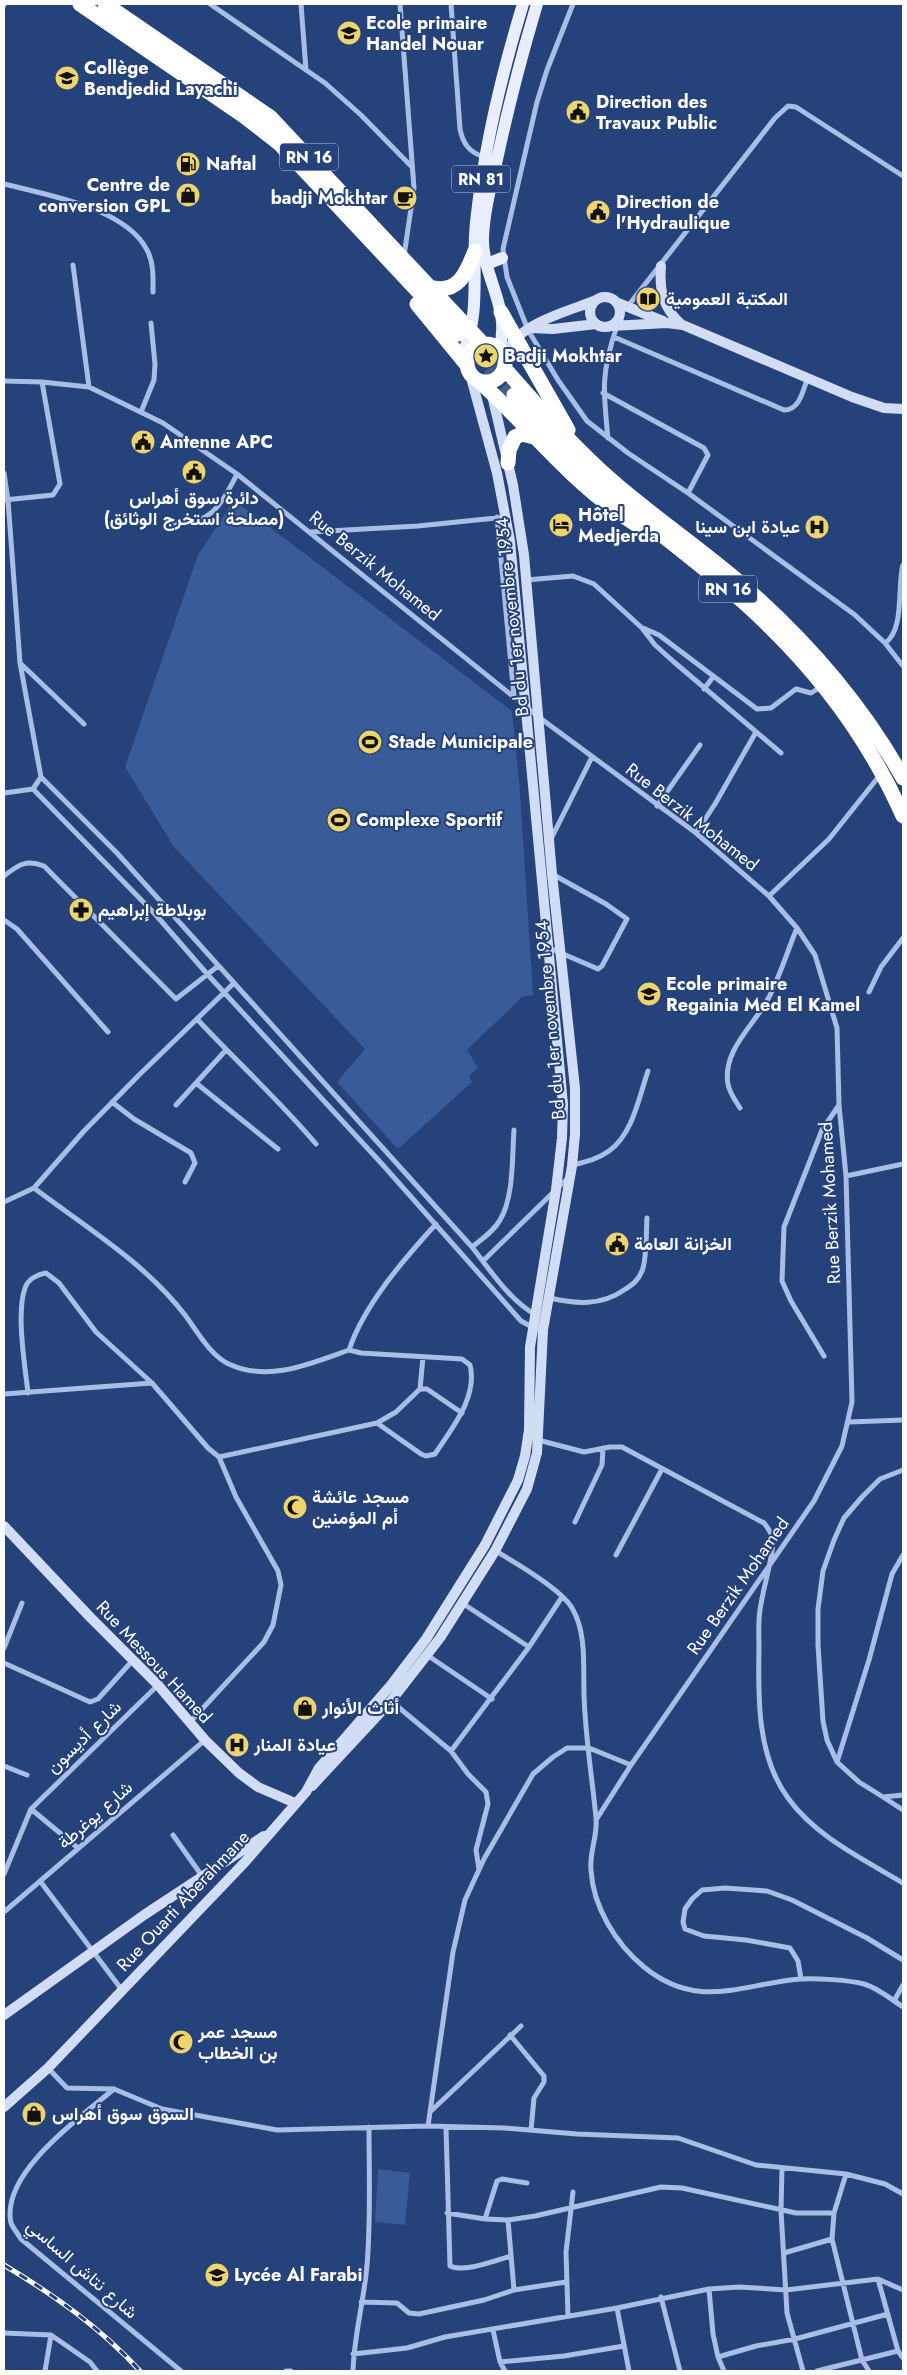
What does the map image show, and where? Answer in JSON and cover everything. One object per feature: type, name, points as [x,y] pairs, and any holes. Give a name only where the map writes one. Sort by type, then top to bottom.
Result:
[{"type":"highway","name":"RN 16","points":[[80,4],[258,126],[280,144],[400,271],[465,333],[483,344]]},
{"type":"highway","name":"RN 16","points":[[105,4],[270,117],[404,259],[465,333]]},
{"type":"highway","points":[[330,199],[355,235],[477,375],[534,437],[585,487],[622,516],[672,544]]},
{"type":"highway","points":[[429,287],[445,289],[460,281],[475,251]]},
{"type":"highway","points":[[501,312],[554,408],[597,466]]},
{"type":"highway","points":[[483,344],[494,346],[503,358],[497,380],[477,375],[471,352],[483,344]]},
{"type":"highway","name":"RN 16","points":[[503,358],[563,435],[618,486],[740,583],[809,648],[843,687],[893,755],[903,778]]},
{"type":"highway","name":"RN 16","points":[[514,395],[545,432],[586,472],[724,585],[772,629],[822,686],[857,731],[903,816]]},
{"type":"highway","points":[[508,463],[509,450],[514,437],[522,434],[534,437]]},
{"type":"main road","name":"RN 81","points":[[477,375],[465,333],[476,288],[475,251],[484,156],[492,117],[523,4]]},
{"type":"main road","name":"RN 81","points":[[503,358],[501,312],[487,264],[483,239],[484,226],[512,92],[537,4]]},
{"type":"main road","points":[[487,264],[502,258]]},
{"type":"street","points":[[210,4],[325,83],[361,115],[410,166]]},
{"type":"street","points":[[301,4],[306,70]]},
{"type":"street","points":[[400,4],[410,166],[414,188],[404,259]]},
{"type":"street","points":[[451,4],[460,128],[465,145],[470,150],[497,160]]},
{"type":"street","points":[[573,4],[547,70],[537,102],[504,238],[502,258],[507,277],[530,329],[558,380],[587,421],[855,615],[885,643],[903,666]]},
{"type":"street","points":[[608,438],[603,394],[606,362],[614,337],[614,326],[620,316],[623,305],[661,266],[775,118],[788,106],[796,107],[903,176]]},
{"type":"street","points":[[4,184],[106,213],[126,226],[147,250],[153,268],[153,292]]},
{"type":"street","points":[[73,264],[89,387]]},
{"type":"street","points":[[661,266],[660,282],[666,307],[683,325]]},
{"type":"street","points":[[503,358],[514,338],[599,298],[609,297],[666,323]]},
{"type":"street","points":[[594,301],[590,310],[590,316],[596,324]]},
{"type":"street","points":[[141,412],[154,380],[155,364],[151,323]]},
{"type":"street","points":[[530,329],[553,329],[596,324],[606,327],[666,323],[683,325],[884,408],[903,409]]},
{"type":"street","points":[[614,337],[784,410],[793,408],[797,404],[808,377]]},
{"type":"street","points":[[4,473],[20,663],[41,777],[117,854],[518,1301],[541,1316],[562,1138],[563,1104],[525,704],[497,473],[477,375]]},
{"type":"street","name":"Bd du 1er novembre 1954","points":[[306,1792],[327,1772],[390,1701],[427,1654],[495,1551],[527,1489],[534,1469],[538,1440],[538,1329],[541,1316],[550,1298],[572,1170],[575,1134],[575,1088],[552,874],[540,718],[526,580],[517,507],[508,463],[477,375]]},
{"type":"street","name":"Rue Berzik Mohamed","points":[[4,381],[42,382],[89,387],[163,423],[237,474],[540,718],[696,833],[769,896],[797,928],[815,955],[837,1028],[839,1105],[846,1176],[852,1402],[849,1422],[831,1469],[814,1501],[630,1765],[596,1820]]},
{"type":"street","points":[[6,500],[52,494],[60,484],[42,382]]},
{"type":"street","points":[[603,394],[704,448],[708,455],[706,461],[688,493]]},
{"type":"street","points":[[171,523],[195,522],[214,512],[222,502],[237,474]]},
{"type":"street","points":[[311,532],[418,526],[502,517]]},
{"type":"street","points":[[502,517],[514,696]]},
{"type":"street","points":[[885,643],[893,633],[898,615],[900,574],[903,565]]},
{"type":"street","points":[[526,580],[562,576],[584,579],[594,584],[642,628],[655,645],[780,754]]},
{"type":"street","points":[[642,628],[659,635],[713,677],[761,710],[771,708],[796,689],[811,693],[822,686]]},
{"type":"street","points":[[20,663],[84,724]]},
{"type":"street","points":[[704,689],[713,677]]},
{"type":"street","points":[[696,833],[715,804],[756,732]]},
{"type":"street","points":[[658,806],[700,745]]},
{"type":"street","points":[[550,842],[592,757]]},
{"type":"street","points":[[769,896],[829,839],[881,773]]},
{"type":"street","points":[[4,793],[33,789],[41,777]]},
{"type":"street","points":[[4,2015],[92,1951],[202,1876],[268,1834],[306,1792],[320,1768],[382,1696],[426,1639],[485,1545],[515,1487],[525,1456],[529,1430],[529,1367],[538,1329],[521,1321],[436,1224],[148,907],[33,789]]},
{"type":"street","points":[[4,876],[24,862],[33,862],[44,866],[176,999],[218,966]]},
{"type":"street","points":[[547,947],[592,968],[600,968],[627,919],[606,904],[552,874]]},
{"type":"street","points":[[4,920],[17,929],[108,1032]]},
{"type":"street","points":[[740,1108],[728,1084],[731,1058],[738,1043],[774,988],[797,928]]},
{"type":"street","points":[[869,992],[886,960],[903,938]]},
{"type":"street","points":[[4,1202],[34,1188],[112,1102],[234,983]]},
{"type":"street","points":[[197,1019],[226,1050],[283,1104],[316,1144]]},
{"type":"street","points":[[176,1105],[226,1050]]},
{"type":"street","points":[[483,1261],[556,1190],[572,1170],[597,1158],[619,1142],[627,1130],[648,1071]]},
{"type":"street","points":[[196,1083],[278,1149]]},
{"type":"street","points":[[112,1102],[134,1119],[191,1153],[195,1164],[185,1182]]},
{"type":"street","points":[[824,1356],[791,1302],[782,1281],[784,1227],[822,1130],[839,1105]]},
{"type":"street","points":[[472,1248],[494,1228],[504,1212],[509,1193],[514,1130]]},
{"type":"street","points":[[846,1176],[903,1164]]},
{"type":"street","points":[[34,1188],[134,1261],[170,1296],[218,1357],[230,1365],[244,1369],[281,1371],[298,1368],[348,1350],[361,1353],[462,1359],[470,1364],[469,1389],[462,1413],[435,1454],[431,1456],[421,1454],[377,1423]]},
{"type":"street","points":[[550,1298],[572,1303],[598,1302],[617,1295],[636,1282],[643,1270],[648,1218]]},
{"type":"street","points":[[348,1350],[356,1329],[376,1300],[412,1251],[436,1224]]},
{"type":"street","points":[[28,1393],[22,1315],[25,1286],[39,1274],[46,1273],[59,1283],[78,1311],[96,1332],[152,1383],[208,1448],[219,1457],[236,1497],[278,1571],[281,1585],[273,1625],[264,1642],[191,1721]]},
{"type":"street","points":[[219,1457],[377,1423],[396,1412],[420,1389],[423,1357]]},
{"type":"street","points":[[4,1394],[152,1383]]},
{"type":"street","points":[[420,1389],[427,1389],[462,1413]]},
{"type":"street","points":[[849,1422],[903,1420]]},
{"type":"street","points":[[538,1440],[574,1451],[584,1452],[622,1447],[764,1523],[769,1529],[773,1542],[759,1612],[758,1693],[763,1735],[777,1780],[788,1799],[827,1837],[903,1883]]},
{"type":"street","points":[[575,1522],[602,1465],[603,1448]]},
{"type":"street","points":[[616,1555],[662,1469]]},
{"type":"street","points":[[903,1470],[880,1479],[844,1518],[823,1571],[818,1609],[819,1683],[827,1740],[837,1762],[859,1782],[903,1810]]},
{"type":"street","name":"Rue Messous Hamed","points":[[4,1526],[90,1617],[158,1685],[191,1721],[205,1740],[249,1782],[265,1791],[295,1803]]},
{"type":"street","points":[[485,1545],[562,1597],[576,1615],[581,1635],[585,1730],[590,1748],[591,1788],[596,1820],[590,1870],[602,1913],[610,1927],[644,1967],[669,1983],[699,1992],[727,1992],[801,1979],[864,1984],[903,2007]]},
{"type":"street","points":[[837,1762],[869,1660],[892,1574],[903,1555]]},
{"type":"street","points":[[451,1751],[529,1648],[562,1597]]},
{"type":"street","points":[[4,1648],[22,1603]]},
{"type":"street","points":[[462,1603],[529,1648]]},
{"type":"street","points":[[427,1654],[492,1699]]},
{"type":"street","points":[[4,1663],[90,1702],[98,1699],[134,1660]]},
{"type":"street","name":"شارع أديسون","points":[[30,1809],[158,1685]]},
{"type":"street","points":[[390,1701],[451,1751],[468,1774],[486,1792],[488,1804],[476,1850],[479,1870]]},
{"type":"street","name":"شارع يوغرطة","points":[[4,1912],[205,1740]]},
{"type":"street","points":[[428,2126],[453,1952],[465,1900],[479,1870],[533,1774],[553,1757],[567,1748],[590,1748],[630,1765]]},
{"type":"street","points":[[4,1766],[27,1776]]},
{"type":"street","points":[[883,1797],[903,1795]]},
{"type":"street","points":[[4,1874],[30,1809],[78,1848]]},
{"type":"street","name":"Rue Ouarti Aberahmane","points":[[4,2107],[48,2068],[235,1874],[268,1834]]},
{"type":"street","points":[[173,1835],[202,1876]]},
{"type":"street","points":[[40,1881],[122,1990]]},
{"type":"street","points":[[801,1979],[798,1960],[790,1948],[746,1940],[704,1936],[685,1928],[685,1909],[702,1890],[767,1891],[792,1900],[867,1938],[903,1960]]},
{"type":"street","points":[[894,2001],[903,1985]]},
{"type":"street","points":[[429,2112],[520,2026]]},
{"type":"street","points":[[510,2035],[544,2076],[544,2082],[534,2098],[531,2130]]},
{"type":"street","points":[[48,2068],[67,2088],[114,2089],[162,2109],[192,2113],[255,2128],[277,2130],[428,2126],[678,2138],[756,2165],[846,2174],[885,2184],[903,2194]]},
{"type":"street","name":"شارع نتاش الساسي","points":[[114,2089],[36,2154],[12,2190],[11,2222],[21,2239],[181,2371]]},
{"type":"street","points":[[353,2371],[353,2354],[367,2266],[370,2215],[369,2127]]},
{"type":"street","points":[[446,2128],[450,2267],[478,2265],[511,2256]]},
{"type":"street","points":[[782,2168],[781,2211],[787,2313],[803,2371]]},
{"type":"street","points":[[846,2174],[834,2213],[832,2239],[862,2360],[869,2371]]},
{"type":"street","points":[[485,2219],[497,2181],[502,2179],[527,2183]]},
{"type":"street","points":[[447,2213],[485,2219],[508,2220],[535,2216],[555,2210],[572,2209],[661,2187],[682,2188],[781,2211],[834,2213]]},
{"type":"street","points":[[568,2316],[566,2252],[573,2192]]},
{"type":"street","points":[[508,2220],[514,2290]]},
{"type":"street","points":[[784,2253],[832,2239]]},
{"type":"street","points":[[353,2354],[407,2348],[445,2337],[617,2308],[709,2288],[739,2287],[786,2290],[878,2279],[903,2290]]},
{"type":"street","points":[[878,2279],[898,2351],[903,2358]]},
{"type":"street","points":[[362,2302],[396,2303],[409,2313],[419,2314],[484,2300],[514,2290],[566,2282]]},
{"type":"street","points":[[709,2288],[713,2334],[718,2357],[724,2371]]},
{"type":"street","points":[[661,2297],[680,2371]]},
{"type":"street","points":[[617,2308],[629,2371]]},
{"type":"street","points":[[718,2357],[888,2314]]},
{"type":"street","points":[[493,2330],[500,2362],[505,2371]]},
{"type":"street","points":[[4,2333],[51,2335],[90,2362],[97,2371]]},
{"type":"street","points":[[45,2371],[51,2335]]},
{"type":"street","points":[[500,2362],[564,2356],[624,2346]]},
{"type":"street","points":[[817,2371],[898,2351]]},
{"type":"street","points":[[286,2371],[291,2371]]},
{"type":"shaded area","name":"Complexe Sportif","points":[[234,500],[512,711],[520,792],[533,995],[522,997],[467,1050],[478,1068],[469,1076],[472,1082],[398,1149],[337,1082],[365,1049],[174,847],[125,767],[198,555]]},
{"type":"shaded area","points":[[378,2169],[410,2173],[405,2225],[375,2222]]},
{"type":"tunnel","points":[[458,334],[514,395]]},
{"type":"railway","points":[[4,2265],[41,2288],[93,2326],[140,2371]]},
{"type":"place","name":"Ecole primaire Handel Nouar","points":[[349,33]]},
{"type":"place","name":"Collège Bendjedid Layachi","points":[[67,78]]},
{"type":"place","name":"Direction des Travaux Public","points":[[578,112]]},
{"type":"place","name":"Naftal","points":[[188,164]]},
{"type":"place","name":"Centre de conversion GPL","points":[[188,195]]},
{"type":"place","name":"badji Mokhtar","points":[[405,198]]},
{"type":"place","name":"Direction de l'Hydraulique","points":[[598,212]]},
{"type":"place","name":"المكتبة العمومية","points":[[648,299]]},
{"type":"place","name":"Badji Mokhtar","points":[[486,356]]},
{"type":"place","name":"Antenne APC","points":[[143,442]]},
{"type":"place","name":"دائرة سوق أهراس (مصلحة استخرج الوثائق)","points":[[194,472]]},
{"type":"place","name":"Hôtel Medjerda","points":[[561,525]]},
{"type":"place","name":"عيادة ابن سينا","points":[[817,527]]},
{"type":"place","name":"Stade Municipale","points":[[370,742]]},
{"type":"place","name":"Complexe Sportif","points":[[339,820]]},
{"type":"place","name":"بوبلاطة إبراهيم","points":[[81,910]]},
{"type":"place","name":"Ecole primaire Regainia Med El Kamel","points":[[649,994]]},
{"type":"place","name":"الخزانة العامة","points":[[617,1244]]},
{"type":"place","name":"مسجد عائشة أم المؤمنين","points":[[295,1507]]},
{"type":"place","name":"أثاث الأنوار","points":[[305,1708]]},
{"type":"place","name":"عيادة المنار","points":[[237,1745]]},
{"type":"place","name":"مسجد عمر بن الخطاب","points":[[181,2042]]},
{"type":"place","name":"السوق سوق أهراس","points":[[34,2114]]},
{"type":"place","name":"Lycée Al Farabi","points":[[217,2275]]}]
